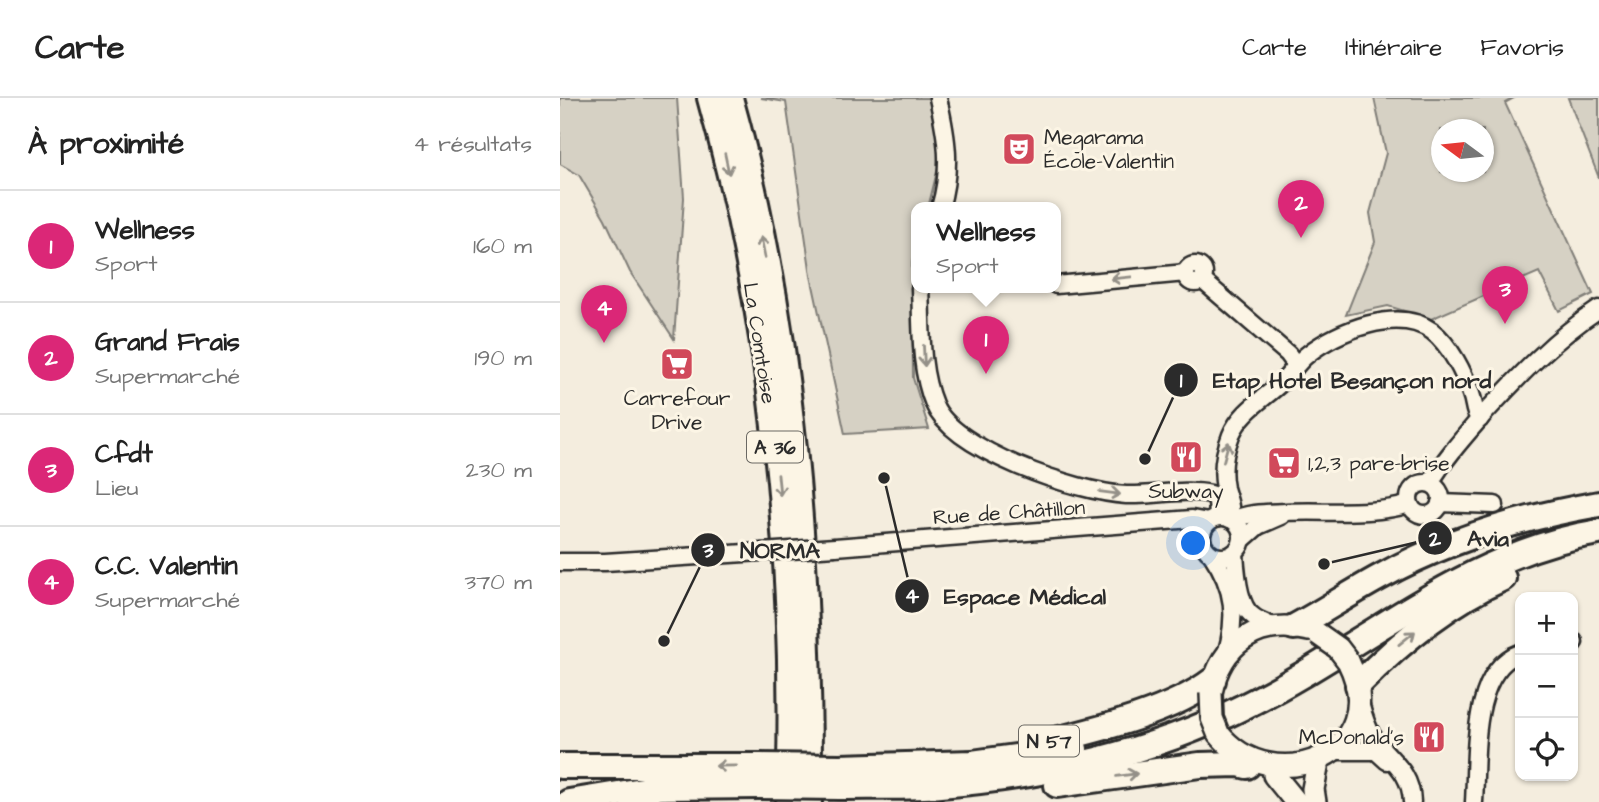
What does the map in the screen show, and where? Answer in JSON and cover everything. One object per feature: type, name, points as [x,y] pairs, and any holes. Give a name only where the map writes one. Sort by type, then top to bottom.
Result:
[{"type":"highway","name":"La Comtoise","points":[[710,98],[740,222],[758,317],[780,488],[788,589],[792,716],[789,802]]},
{"type":"highway","name":"La Comtoise","points":[[730,98],[752,191],[776,314],[798,486],[805,588],[809,802]]},
{"type":"highway","points":[[1295,629],[1383,575],[1427,554],[1515,523],[1599,504]]},
{"type":"highway","name":"N 57","points":[[875,767],[972,763],[1035,756],[1096,744],[1168,724],[1227,698],[1279,670],[1457,564],[1520,538],[1599,514]]},
{"type":"highway","name":"N 57","points":[[938,785],[1062,769],[1118,756],[1173,738],[1270,693],[1416,604],[1464,578],[1547,544],[1599,532]]},
{"type":"highway","name":"N 57","points":[[1359,694],[1404,641],[1462,599],[1524,569],[1599,541]]},
{"type":"highway","name":"N 57","points":[[840,777],[875,767],[1012,750],[1077,735],[1212,687]]},
{"type":"highway","name":"N 57","points":[[560,789],[692,767],[760,776],[840,777],[938,785],[990,793],[1200,765],[1247,766]]},
{"type":"highway","points":[[560,766],[692,767]]},
{"type":"highway","name":"N 57","points":[[569,802],[661,787],[760,776]]},
{"type":"main road","points":[[1212,687],[1226,655],[1237,644],[1250,635],[1295,629],[1338,648],[1348,661],[1359,694]]},
{"type":"main road","name":"N 57","points":[[1212,687],[1212,718],[1230,752],[1247,766],[1274,775],[1303,773],[1317,768],[1340,751],[1355,726],[1359,694]]},
{"type":"main road","points":[[1315,802],[1313,789],[1317,768]]},
{"type":"main road","points":[[1274,775],[1296,802]]},
{"type":"street","points":[[938,98],[948,139],[948,173],[941,202]]},
{"type":"street","points":[[1061,285],[1186,273],[1189,267],[1199,265],[1205,273],[1202,280],[1288,354],[1296,365]]},
{"type":"street","points":[[920,293],[924,370],[934,407],[945,423],[963,437],[999,457],[1073,486],[1126,495],[1214,495],[1222,520],[1241,529],[1238,580],[1247,610],[1252,616],[1295,629]]},
{"type":"street","points":[[1430,484],[1449,454],[1545,351],[1599,309]]},
{"type":"street","points":[[1226,655],[1233,626],[1233,606],[1222,573],[1207,549],[1202,532],[1222,520],[1231,505],[1223,468],[1232,433],[1251,409],[1283,381],[1296,365],[1309,353],[1348,332],[1391,320],[1413,323],[1431,331],[1451,354],[1472,396],[1475,414],[1480,419]]},
{"type":"street","points":[[1421,483],[1430,484],[1440,494],[1440,503],[1435,511],[1426,515],[1417,513],[1410,504],[1409,496],[1413,488],[1421,483]]},
{"type":"street","points":[[1440,503],[1495,505]]},
{"type":"street","name":"Rue de Châtillon","points":[[560,562],[605,562],[835,547],[1016,531],[1192,519],[1222,520],[1288,512],[1382,511],[1410,504]]},
{"type":"street","points":[[1167,522],[1188,532],[1207,549],[1223,558],[1258,526],[1288,512]]},
{"type":"street","points":[[1474,802],[1482,705],[1489,682],[1497,668],[1517,655]]},
{"type":"street","points":[[1359,694],[1373,737],[1398,764],[1412,802]]},
{"type":"street","points":[[1340,751],[1376,751],[1391,765],[1402,785],[1402,802]]},
{"type":"shaded area","points":[[560,98],[677,98],[684,198],[674,339],[630,272],[605,219],[579,175],[560,164]]},
{"type":"shaded area","points":[[761,98],[933,98],[944,143],[929,202],[911,202],[913,378],[929,429],[845,434],[811,276],[786,102]]},
{"type":"shaded area","points":[[1374,98],[1514,98],[1505,103],[1593,294],[1559,311],[1539,272],[1431,319],[1388,306],[1346,315],[1375,242],[1370,213],[1386,153]]},
{"type":"shaded area","points":[[1568,98],[1599,98],[1599,178]]},
{"type":"place","name":"Megarama École-Valentin","points":[[1019,149]]},
{"type":"place","name":"Grand Frais","points":[[1301,238]]},
{"type":"place","name":"Cfdt","points":[[1505,324]]},
{"type":"place","name":"C.C. Valentin","points":[[604,343]]},
{"type":"place","name":"Carrefour Drive","points":[[677,364]]},
{"type":"place","name":"Wellness","points":[[986,374]]},
{"type":"place","name":"Subway","points":[[1186,457]]},
{"type":"place","name":"Etap Hotel Besançon nord","points":[[1145,459]]},
{"type":"place","name":"1,2,3 pare-brise","points":[[1284,463]]},
{"type":"place","name":"Espace Médical","points":[[884,478]]},
{"type":"place","name":"Avia","points":[[1324,564]]},
{"type":"place","name":"NORMA","points":[[664,641]]},
{"type":"place","name":"McDonald's","points":[[1429,737]]}]
